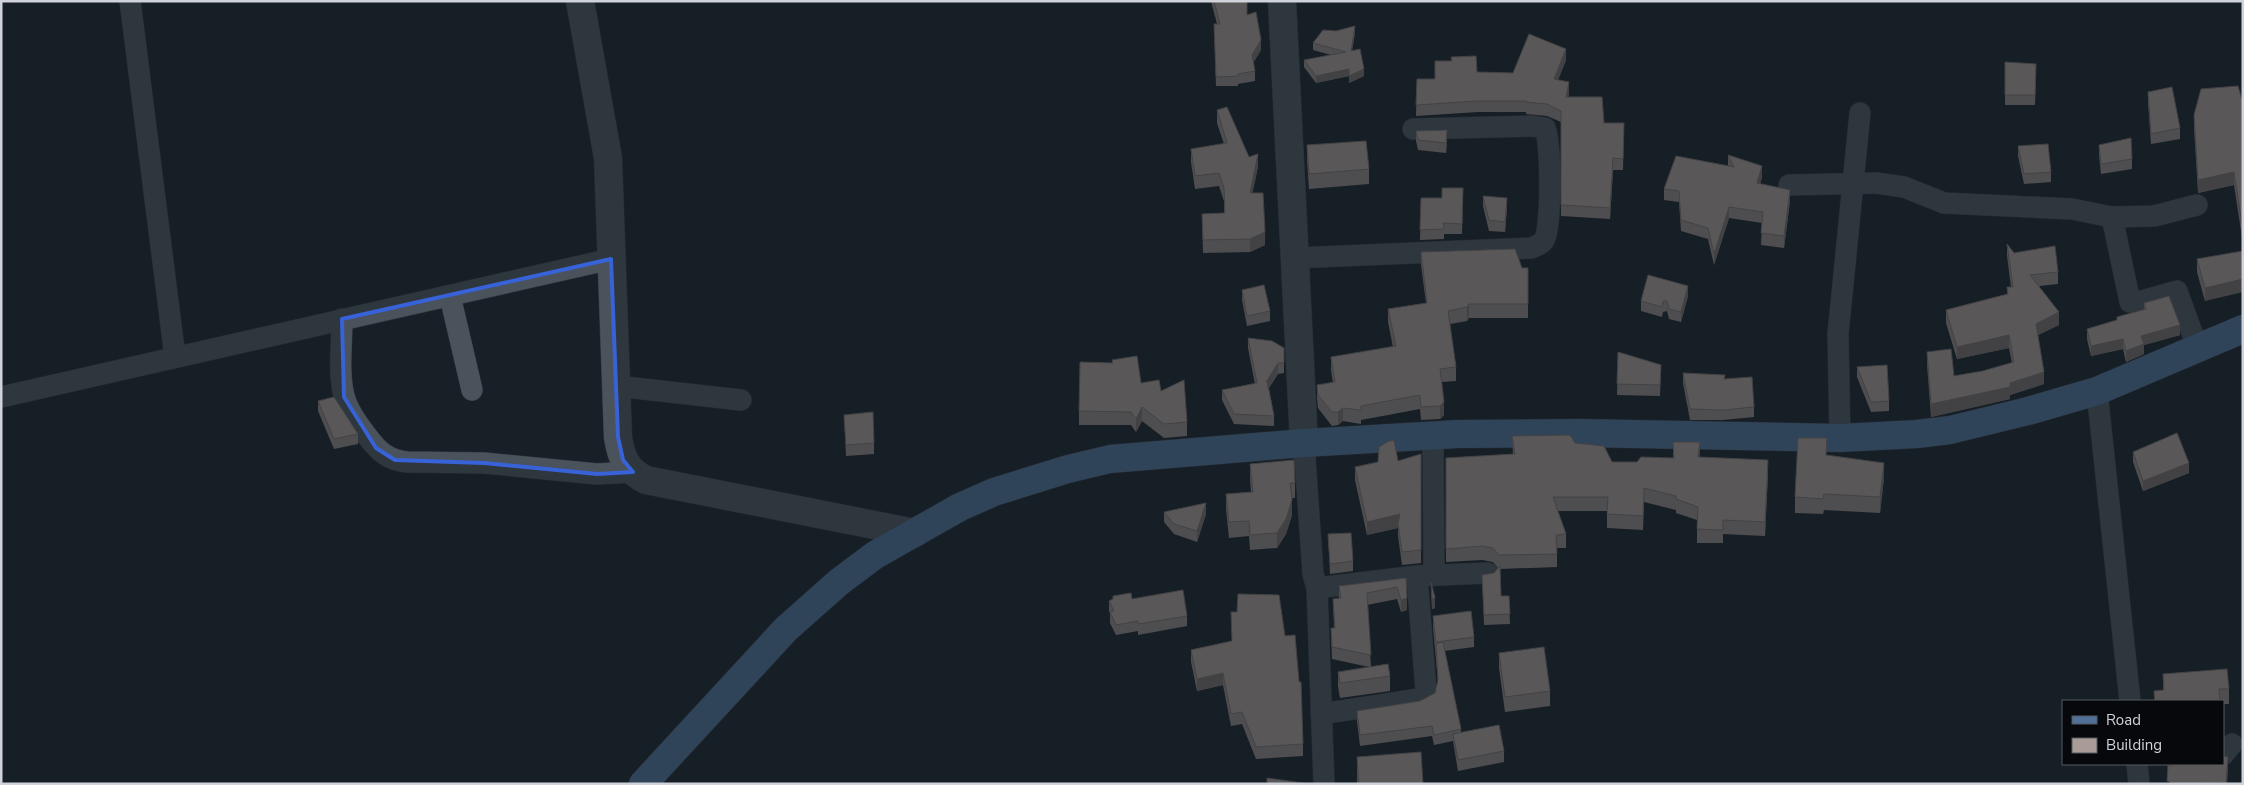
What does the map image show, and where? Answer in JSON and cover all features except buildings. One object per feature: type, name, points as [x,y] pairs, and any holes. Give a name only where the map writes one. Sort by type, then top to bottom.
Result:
[{"type":"main road","points":[[644,784],[786,629],[839,582],[868,560],[960,507],[994,492],[1100,460],[1304,443],[1433,436],[1579,433],[1840,438],[1889,437],[1950,430],[2028,411],[2097,391],[2243,329]]},
{"type":"street","points":[[130,1],[175,357]]},
{"type":"street","points":[[580,1],[608,158],[616,386],[621,454],[627,466],[646,480],[915,532]]},
{"type":"street","points":[[1282,1],[1304,443],[1313,574],[1316,588],[1324,784]]},
{"type":"street","points":[[1840,438],[1838,334],[1860,113]]},
{"type":"street","points":[[1294,258],[1531,248],[1541,244],[1546,235],[1550,179],[1546,128],[1532,126],[1413,129]]},
{"type":"street","points":[[1789,185],[1876,184],[1904,187],[1944,204],[2072,209],[2112,217],[2154,216],[2197,205]]},
{"type":"street","points":[[2112,217],[2130,302],[2134,303],[2178,291],[2198,349]]},
{"type":"street","points":[[1,397],[611,260]]},
{"type":"street","points":[[450,296],[472,390]]},
{"type":"street","points":[[342,319],[341,364],[344,397],[362,429],[376,448],[386,456],[408,462],[484,463],[597,474],[633,472]]},
{"type":"street","points":[[616,386],[741,400]]},
{"type":"street","points":[[2097,391],[2130,700]]},
{"type":"street","points":[[1321,714],[1418,699],[1425,695],[1425,576],[1433,436]]},
{"type":"street","points":[[1316,588],[1425,576],[1488,573]]},
{"type":"street","points":[[2137,765],[2139,784]]},
{"type":"highlighted area","points":[[611,259],[618,437],[623,460],[633,472],[597,474],[484,463],[395,460],[376,448],[344,397],[342,319]]}]
